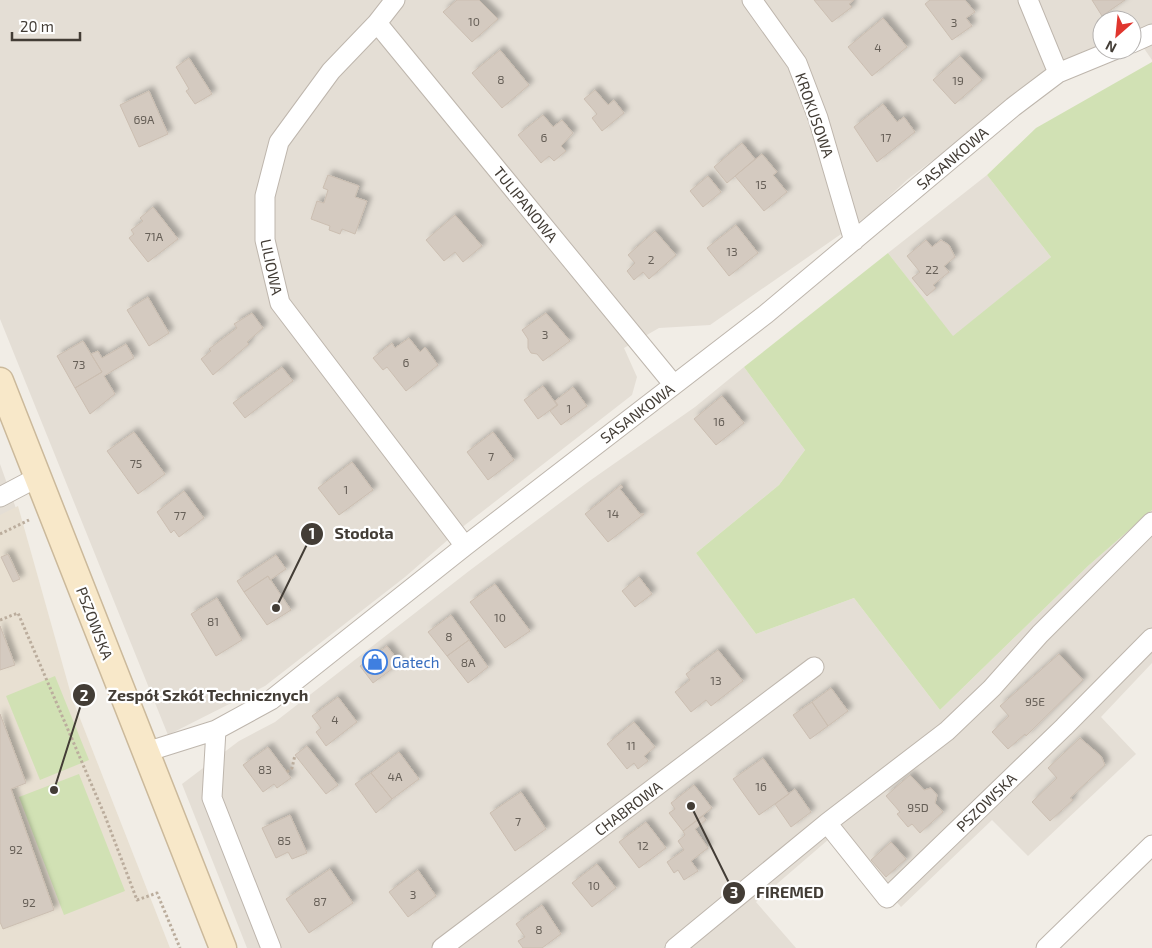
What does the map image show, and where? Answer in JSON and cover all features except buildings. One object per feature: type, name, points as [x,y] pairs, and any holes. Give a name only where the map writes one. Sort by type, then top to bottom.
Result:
[{"type":"main road","name":"PSZOWSKA","points":[[0,382],[223,948]]},
{"type":"street","name":"LILIOWA","points":[[395,0],[377,23],[331,71],[279,142],[264,196],[265,240],[280,303],[464,546]]},
{"type":"street","name":"KROKUSOWA","points":[[752,0],[797,63],[818,118],[854,241]]},
{"type":"street","points":[[1028,0],[1058,73]]},
{"type":"street","name":"TULIPANOWA","points":[[377,23],[674,385]]},
{"type":"street","name":"SASANKOWA","points":[[146,752],[216,730],[271,700],[464,546],[766,314],[1013,106],[1058,73],[1092,59]]},
{"type":"street","points":[[0,497],[38,477]]},
{"type":"street","points":[[675,948],[827,823],[947,731],[992,688],[1040,634],[1152,522]]},
{"type":"street","name":"PSZOWSKA","points":[[827,823],[887,898],[1064,727],[1152,638]]},
{"type":"street","name":"CHABROWA","points":[[442,948],[814,667]]},
{"type":"street","points":[[216,730],[212,798],[271,948]]},
{"type":"street","points":[[1046,948],[1152,845]]},
{"type":"path","points":[[0,534],[27,521]]},
{"type":"path","points":[[0,618],[18,613],[105,816],[137,900],[157,893],[180,948]]},
{"type":"path","points":[[287,772],[292,768],[295,755]]},
{"type":"shaded area","points":[[0,0],[1152,0],[1152,60],[1142,46],[1142,10],[1092,10],[1092,50],[1058,66],[908,179],[870,214],[710,325],[659,328],[624,348],[637,377],[632,395],[465,525],[405,577],[265,686],[168,735],[0,319]]},
{"type":"shaded area","points":[[987,175],[1051,257],[953,337],[888,253]]},
{"type":"shaded area","points":[[744,367],[805,450],[779,485],[696,553],[756,634],[854,598],[940,710],[1088,566],[1152,510],[1152,663],[1101,717],[1136,754],[1028,856],[992,820],[901,907],[836,833],[756,902],[796,948],[247,948],[182,784],[239,741],[275,722],[469,571],[588,482],[695,407]]},
{"type":"shaded area","points":[[0,464],[18,514],[0,523]]},
{"type":"shaded area","points":[[18,506],[72,698],[170,948],[0,948],[0,515]]},
{"type":"green space","points":[[1152,62],[1152,510],[1088,566],[940,710],[854,598],[756,634],[696,553],[779,485],[805,450],[744,367],[888,253],[953,336],[1051,257],[987,175],[1036,128]]},
{"type":"green space","points":[[55,676],[89,760],[40,780],[6,696]]},
{"type":"green space","points":[[79,774],[125,891],[64,915],[19,797]]},
{"type":"place","name":"Stodoła","points":[[276,608]]},
{"type":"place","name":"Gatech","points":[[375,662]]},
{"type":"place","name":"Zespół Szkół Technicznych","points":[[54,790]]},
{"type":"place","name":"FIREMED","points":[[691,806]]}]
